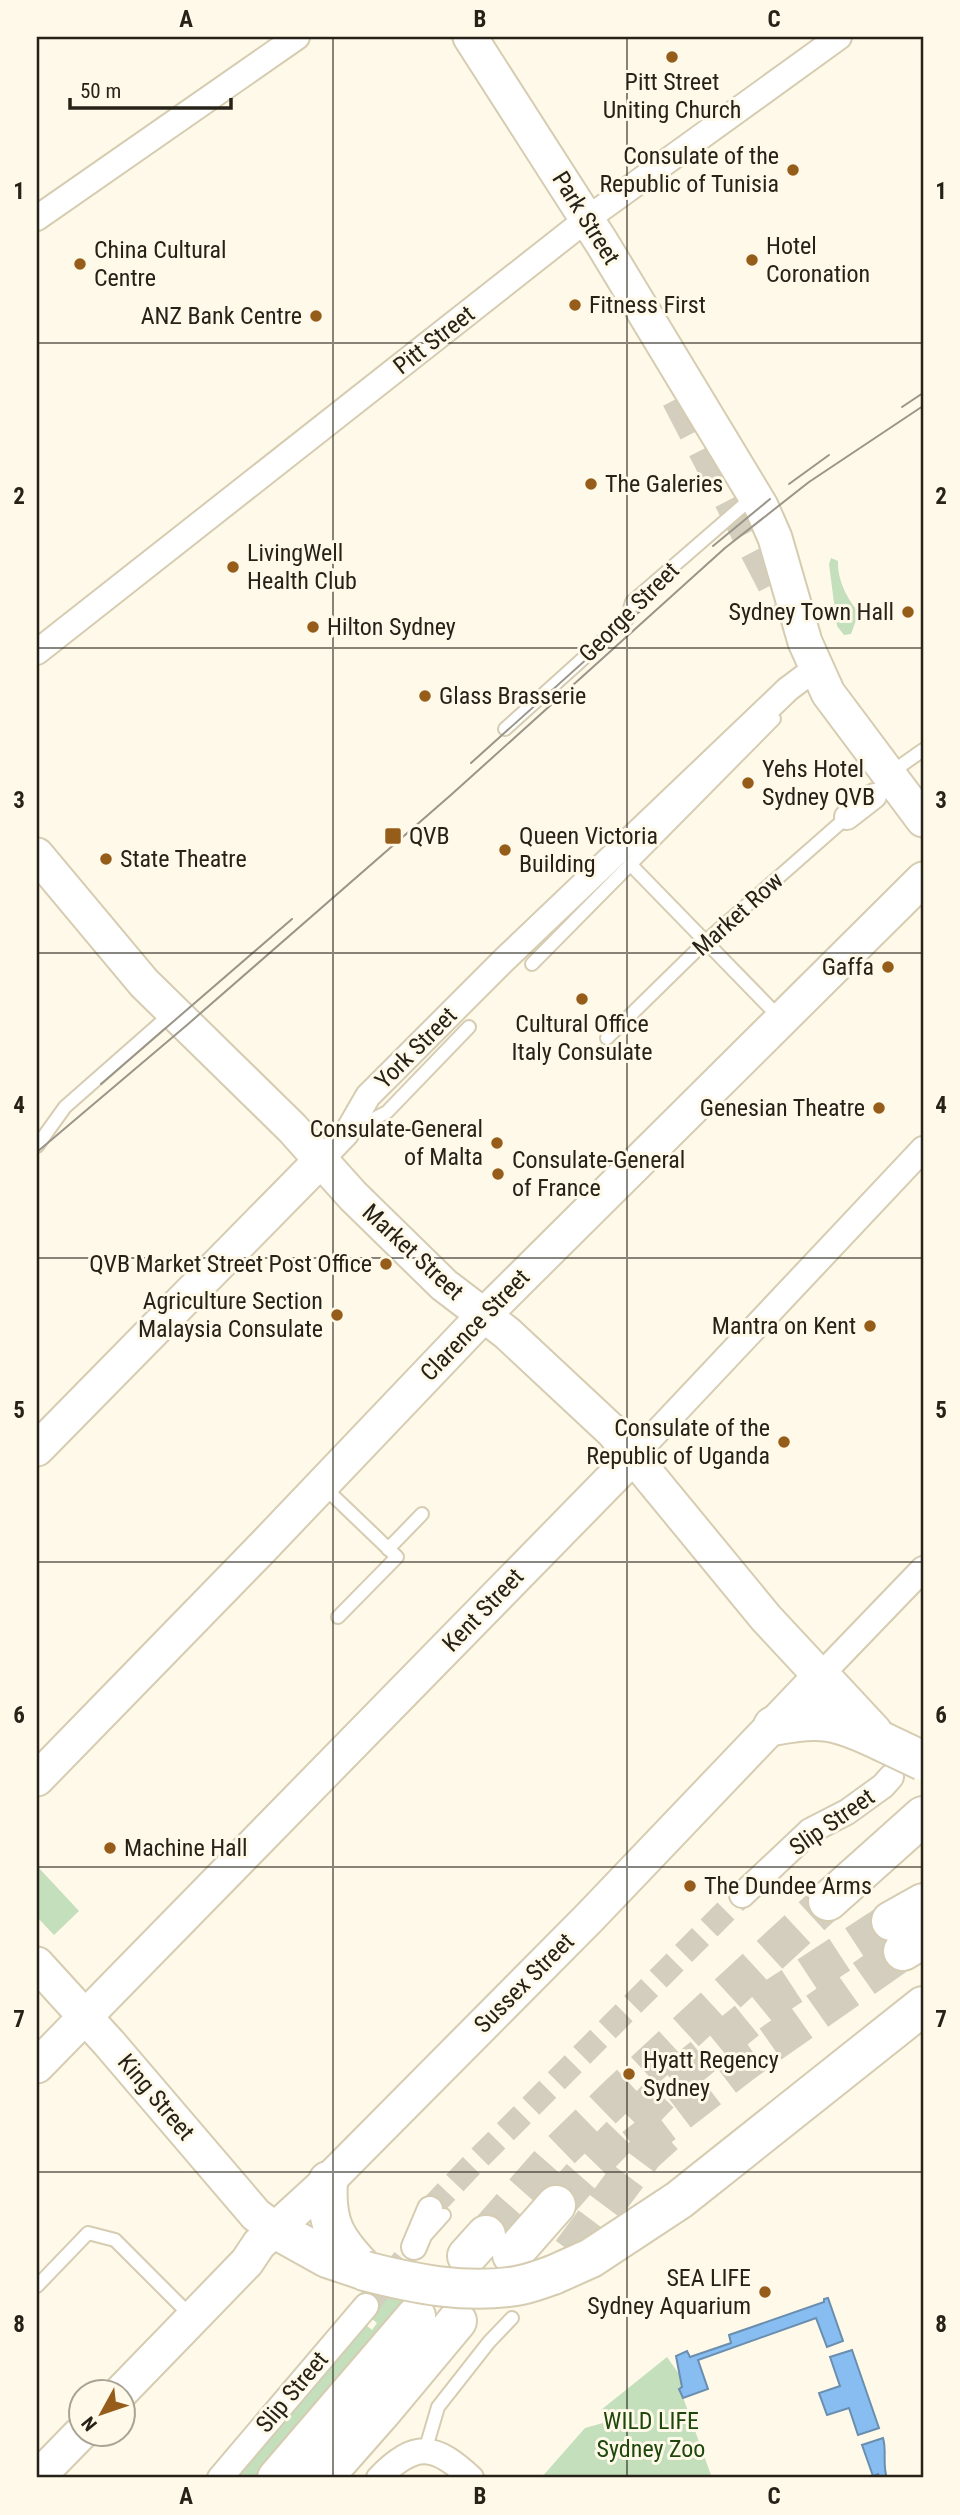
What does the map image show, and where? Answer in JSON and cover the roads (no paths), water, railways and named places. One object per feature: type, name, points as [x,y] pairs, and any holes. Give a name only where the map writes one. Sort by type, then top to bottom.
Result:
[{"type":"highway","points":[[820,1676],[907,1769]]},
{"type":"highway","points":[[774,1726],[803,1720],[825,1720],[851,1727],[881,1741]]},
{"type":"highway","points":[[923,1816],[828,1901],[923,1853]]},
{"type":"highway","points":[[275,2228],[327,2258],[366,2288],[414,2284],[460,2289],[517,2286],[553,2275],[591,2258],[679,2200],[923,2006]]},
{"type":"highway","points":[[328,2181],[328,2215],[340,2244],[366,2288]]},
{"type":"highway","points":[[489,2249],[556,2205]]},
{"type":"highway","points":[[277,2478],[416,2316]]},
{"type":"highway","points":[[323,2478],[457,2321]]},
{"type":"street","points":[[37,218],[297,37]]},
{"type":"street","name":"Park Street","points":[[470,37],[587,219],[759,503],[775,538],[816,668],[881,786],[923,820]]},
{"type":"street","name":"Pitt Street","points":[[37,652],[587,219],[839,37]]},
{"type":"street","name":"York Street","points":[[37,1450],[346,1134],[368,1096],[495,969],[788,689],[816,668]]},
{"type":"street","name":"Market Row","points":[[847,817],[881,786]]},
{"type":"street","name":"Market Street","points":[[37,855],[144,983],[292,1128],[353,1196],[444,1285],[507,1333],[613,1432],[766,1618],[820,1676]]},
{"type":"street","name":"Clarence Street","points":[[37,1779],[484,1315],[923,879]]},
{"type":"street","name":"Kent Street","points":[[37,2066],[634,1456],[923,1149]]},
{"type":"street","name":"Sussex Street","points":[[135,2378],[247,2262],[275,2228],[328,2181],[590,1917],[923,1569]]},
{"type":"street","points":[[766,1618],[783,1661],[789,1692],[774,1726]]},
{"type":"street","name":"Slip Street","points":[[742,1895],[810,1831],[847,1812],[907,1769]]},
{"type":"street","name":"King Street","points":[[37,1964],[256,2215],[275,2228]]},
{"type":"street","points":[[414,2247],[437,2212]]},
{"type":"street","name":"Slip Street","points":[[220,2478],[366,2288]]},
{"type":"street","points":[[49,2474],[69,2448]]},
{"type":"street","points":[[379,2478],[400,2459],[425,2451],[446,2456],[471,2478]]},
{"type":"lane","name":"George Street","points":[[505,729],[627,619],[632,602],[759,503]]},
{"type":"lane","points":[[533,964],[790,702],[816,668]]},
{"type":"lane","points":[[881,786],[923,750]]},
{"type":"lane","name":"Market Row","points":[[607,1038],[706,942],[847,817]]},
{"type":"lane","points":[[630,863],[782,1019]]},
{"type":"lane","points":[[37,1146],[65,1107],[174,1012]]},
{"type":"lane","points":[[346,1134],[387,1112],[469,1027]]},
{"type":"lane","points":[[321,1484],[397,1558],[338,1617]]},
{"type":"lane","points":[[388,1549],[422,1514]]},
{"type":"lane","points":[[37,2286],[88,2233],[115,2240],[193,2318]]},
{"type":"lane","points":[[425,2451],[438,2407],[489,2342],[512,2318]]},
{"type":"water","points":[[828,2298],[843,2341],[827,2347],[816,2318],[698,2360],[708,2389],[683,2398],[679,2389],[682,2387],[676,2356],[687,2351],[690,2357],[731,2343],[729,2335],[824,2302],[824,2299]]},
{"type":"water","points":[[852,2350],[879,2428],[858,2435],[849,2408],[827,2415],[819,2393],[840,2386],[830,2357]]},
{"type":"water","points":[[883,2438],[887,2478],[880,2478],[878,2474],[873,2476],[862,2445]]},
{"type":"tunnel","points":[[680,397],[789,608]]},
{"type":"tunnel","points":[[430,2209],[742,1895]]},
{"type":"tunnel","points":[[486,2235],[557,2154],[828,1901]]},
{"type":"tunnel","points":[[556,2205],[674,2080],[778,1995],[891,1921]]},
{"type":"tunnel","points":[[634,2147],[745,2062],[903,1951]]},
{"type":"tunnel","points":[[571,2252],[644,2154],[665,2135]]},
{"type":"tunnel","points":[[366,2306],[414,2247]]},
{"type":"tram line","points":[[902,407],[923,393]]},
{"type":"tram line","points":[[37,1152],[452,794],[725,548],[809,482],[923,406]]},
{"type":"tram line","points":[[789,484],[829,455]]},
{"type":"tram line","points":[[713,546],[770,499]]},
{"type":"tram line","points":[[471,763],[648,604]]},
{"type":"tram line","points":[[101,1084],[292,919]]},
{"type":"place","name":"Pitt Street Uniting Church","points":[[672,57]]},
{"type":"place","name":"Consulate of the Republic of Tunisia","points":[[793,170]]},
{"type":"place","name":"Hotel Coronation","points":[[752,260]]},
{"type":"place","name":"China Cultural Centre","points":[[80,264]]},
{"type":"place","name":"Fitness First","points":[[575,305]]},
{"type":"place","name":"ANZ Bank Centre","points":[[316,316]]},
{"type":"place","name":"The Galeries","points":[[591,484]]},
{"type":"place","name":"LivingWell Health Club","points":[[233,567]]},
{"type":"place","name":"Sydney Town Hall","points":[[908,612]]},
{"type":"place","name":"Hilton Sydney","points":[[313,627]]},
{"type":"place","name":"Glass Brasserie","points":[[425,696]]},
{"type":"place","name":"Yehs Hotel Sydney QVB","points":[[748,783]]},
{"type":"place","name":"QVB","points":[[393,836]]},
{"type":"place","name":"Queen Victoria Building","points":[[505,850]]},
{"type":"place","name":"State Theatre","points":[[106,859]]},
{"type":"place","name":"Gaffa","points":[[888,967]]},
{"type":"place","name":"Cultural Office Italy Consulate","points":[[582,999]]},
{"type":"place","name":"Genesian Theatre","points":[[879,1108]]},
{"type":"place","name":"Consulate-General of Malta","points":[[497,1143]]},
{"type":"place","name":"Consulate-General of France","points":[[498,1174]]},
{"type":"place","name":"QVB Market Street Post Office","points":[[386,1264]]},
{"type":"place","name":"Agriculture Section Malaysia Consulate","points":[[337,1315]]},
{"type":"place","name":"Mantra on Kent","points":[[870,1326]]},
{"type":"place","name":"Consulate of the Republic of Uganda","points":[[784,1442]]},
{"type":"place","name":"Machine Hall","points":[[110,1848]]},
{"type":"place","name":"The Dundee Arms","points":[[690,1886]]},
{"type":"place","name":"Hyatt Regency Sydney","points":[[629,2074]]},
{"type":"place","name":"SEA LIFE Sydney Aquarium","points":[[765,2292]]},
{"type":"park label","name":"WILD LIFE Sydney Zoo","points":[[651,2435]]}]
